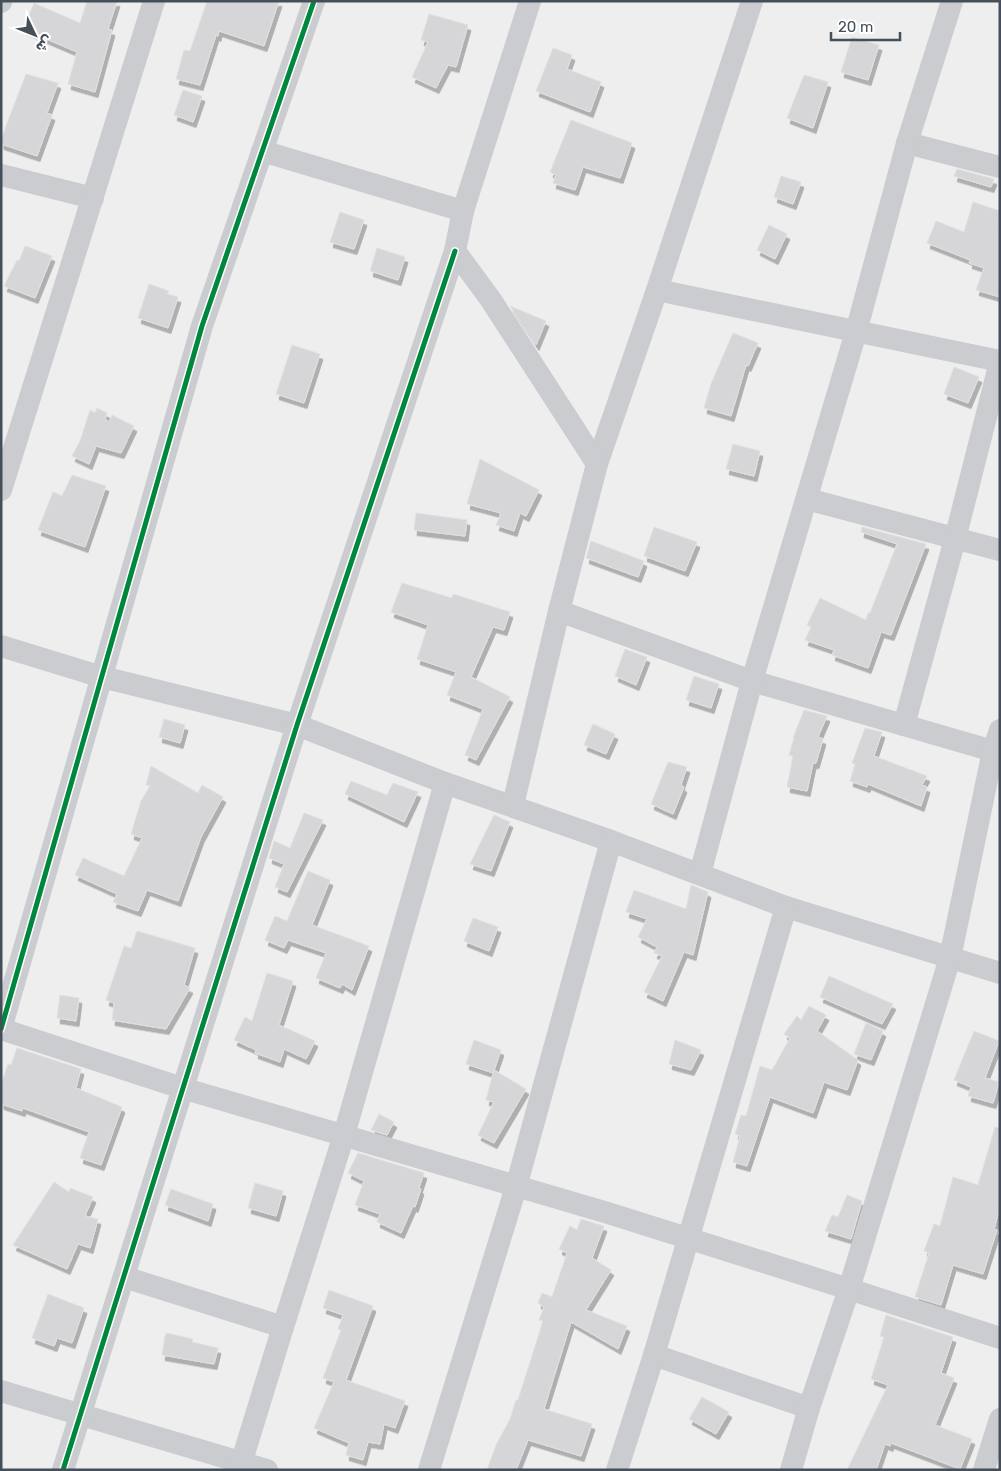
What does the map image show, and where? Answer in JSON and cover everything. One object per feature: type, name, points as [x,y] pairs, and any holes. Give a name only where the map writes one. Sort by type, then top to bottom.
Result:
[{"type":"street","points":[[1,490],[154,1]]},
{"type":"street","points":[[314,1],[202,326],[1,1029],[182,1088],[608,1213],[849,1288],[1000,1338]]},
{"type":"street","points":[[63,1470],[79,1414],[124,1277],[297,725],[455,251],[464,211],[530,1]]},
{"type":"street","points":[[513,805],[559,611],[597,464],[657,290],[752,1]]},
{"type":"street","points":[[700,874],[752,681],[856,332],[907,144],[952,1]]},
{"type":"street","points":[[907,144],[1000,167]]},
{"type":"street","points":[[262,151],[464,211]]},
{"type":"street","points":[[1,174],[93,198]]},
{"type":"street","points":[[455,251],[491,300],[597,464]]},
{"type":"street","points":[[657,290],[1000,362],[904,725]]},
{"type":"street","points":[[807,499],[1000,550]]},
{"type":"street","points":[[559,611],[752,681],[904,725],[996,740],[950,958],[791,1470]]},
{"type":"street","points":[[1,646],[102,676],[297,725],[446,783],[513,805],[786,907],[1000,973]]},
{"type":"street","points":[[240,1466],[344,1135],[446,783]]},
{"type":"street","points":[[429,1470],[516,1187],[611,841]]},
{"type":"street","points":[[617,1470],[689,1239],[786,907]]},
{"type":"street","points":[[124,1277],[283,1327]]},
{"type":"street","points":[[654,1355],[809,1408]]},
{"type":"street","points":[[1,1391],[240,1466],[267,1470]]},
{"type":"street","points":[[984,1470],[1000,1419]]},
{"type":"building","points":[[87,1],[117,1],[108,29],[112,30],[95,92],[68,84],[77,52],[23,29],[34,3],[80,23]]},
{"type":"building","points":[[207,1],[279,1],[264,46],[219,31],[218,36],[216,35],[200,85],[176,79],[184,50],[190,51]]},
{"type":"building","points":[[429,14],[468,25],[456,67],[448,65],[436,88],[412,77],[428,42],[421,40]]},
{"type":"building","points":[[852,37],[879,45],[868,80],[841,72]]},
{"type":"building","points":[[553,48],[572,55],[567,69],[601,82],[590,112],[536,91]]},
{"type":"building","points":[[26,74],[58,83],[47,113],[52,115],[37,156],[1,144],[1,139]]},
{"type":"building","points":[[804,75],[828,82],[813,128],[787,118]]},
{"type":"building","points":[[183,90],[202,96],[193,122],[174,115]]},
{"type":"building","points":[[571,120],[632,143],[620,178],[583,167],[575,190],[553,183],[556,175],[550,172]]},
{"type":"building","points":[[957,169],[994,179],[991,187],[954,176]]},
{"type":"building","points":[[781,176],[801,182],[793,204],[774,197]]},
{"type":"building","points":[[973,202],[1000,211],[998,230],[1000,230],[1000,297],[976,290],[984,268],[969,263],[970,260],[927,243],[936,221],[964,232]]},
{"type":"building","points":[[340,212],[364,220],[354,249],[330,242]]},
{"type":"building","points":[[769,225],[787,234],[775,259],[757,250]]},
{"type":"building","points":[[25,246],[52,256],[35,298],[4,286],[17,260],[19,261]]},
{"type":"building","points":[[377,248],[405,257],[398,280],[370,271]]},
{"type":"building","points":[[149,284],[169,291],[167,294],[178,297],[168,328],[138,318]]},
{"type":"building","points":[[510,306],[546,321],[536,345]]},
{"type":"building","points":[[733,333],[758,343],[748,366],[746,365],[731,416],[704,408],[711,384]]},
{"type":"building","points":[[292,345],[320,354],[304,403],[276,394]]},
{"type":"building","points":[[954,367],[979,377],[968,403],[944,394]]},
{"type":"building","points":[[97,408],[107,413],[105,419],[109,422],[112,415],[134,426],[121,453],[96,446],[89,464],[72,456],[80,441],[90,410],[95,413]]},
{"type":"building","points":[[733,444],[760,451],[754,476],[726,469]]},
{"type":"building","points":[[480,459],[539,490],[526,516],[520,513],[514,531],[496,525],[501,513],[467,504]]},
{"type":"building","points":[[72,475],[106,486],[85,547],[38,530],[53,492],[62,496]]},
{"type":"building","points":[[416,513],[467,520],[465,536],[414,530]]},
{"type":"building","points":[[654,527],[697,542],[685,571],[644,556]]},
{"type":"building","points":[[862,527],[926,544],[891,635],[881,632],[868,668],[832,655],[834,650],[805,640],[811,627],[807,625],[820,598],[866,620],[868,613],[870,613],[897,544],[861,532]]},
{"type":"building","points":[[591,541],[644,561],[638,577],[586,558]]},
{"type":"building","points":[[402,583],[452,598],[453,594],[510,612],[504,630],[493,627],[471,677],[510,697],[476,760],[465,755],[483,709],[447,695],[456,672],[417,659],[428,625],[391,612]]},
{"type":"building","points":[[625,649],[647,657],[636,685],[615,676]]},
{"type":"building","points":[[694,676],[719,684],[711,708],[686,700]]},
{"type":"building","points":[[804,710],[827,716],[818,737],[823,739],[816,763],[813,763],[807,791],[787,787],[793,756],[789,755],[793,738]]},
{"type":"building","points":[[164,719],[185,725],[180,743],[159,737]]},
{"type":"building","points":[[593,724],[615,734],[606,754],[584,745]]},
{"type":"building","points":[[865,728],[882,732],[874,756],[927,776],[922,785],[927,787],[921,806],[868,784],[867,787],[850,781],[855,764],[852,763]]},
{"type":"building","points":[[668,762],[687,767],[681,785],[684,787],[673,814],[651,804]]},
{"type":"building","points":[[151,766],[198,793],[202,785],[223,797],[201,837],[178,901],[147,890],[138,911],[113,902],[117,894],[75,875],[83,858],[124,876],[142,838],[131,834],[141,801],[150,786],[146,785]]},
{"type":"building","points":[[351,781],[387,795],[393,783],[418,792],[404,822],[345,794]]},
{"type":"building","points":[[304,813],[323,820],[287,892],[275,887],[284,864],[269,858],[274,841],[290,848]]},
{"type":"building","points":[[494,815],[510,822],[491,871],[470,864]]},
{"type":"building","points":[[308,871],[330,880],[312,925],[369,946],[352,990],[342,984],[340,988],[316,978],[326,953],[288,940],[284,948],[265,940],[275,916],[287,921]]},
{"type":"building","points":[[691,885],[708,892],[693,955],[684,952],[663,1001],[644,992],[662,956],[654,953],[657,947],[638,937],[647,919],[626,912],[634,890],[686,909]]},
{"type":"building","points":[[473,918],[498,927],[489,951],[464,941]]},
{"type":"building","points":[[137,931],[195,948],[184,985],[190,988],[166,1029],[112,1020],[114,1003],[106,1000],[124,946],[131,948]]},
{"type":"building","points":[[267,973],[293,981],[279,1025],[315,1041],[306,1059],[284,1049],[280,1062],[255,1053],[256,1050],[234,1040],[245,1017],[252,1021]]},
{"type":"building","points":[[829,976],[893,1004],[882,1024],[820,997]]},
{"type":"building","points":[[60,995],[79,998],[76,1021],[57,1018]]},
{"type":"building","points":[[809,1006],[826,1015],[817,1031],[858,1060],[847,1090],[824,1082],[813,1113],[770,1097],[747,1166],[733,1162],[740,1136],[735,1134],[741,1115],[746,1116],[760,1066],[772,1070],[790,1038],[784,1034],[797,1016],[801,1020]]},
{"type":"building","points":[[866,1023],[883,1031],[871,1060],[854,1054]]},
{"type":"building","points":[[974,1031],[999,1041],[985,1078],[999,1082],[993,1103],[968,1096],[971,1087],[954,1080]]},
{"type":"building","points":[[474,1040],[501,1050],[493,1073],[466,1064]]},
{"type":"building","points":[[675,1040],[701,1050],[691,1070],[669,1064]]},
{"type":"building","points":[[17,1048],[81,1069],[76,1088],[122,1107],[101,1165],[80,1158],[89,1132],[23,1108],[22,1111],[1,1104],[1,1084],[8,1064],[11,1065]]},
{"type":"building","points":[[494,1070],[526,1089],[494,1143],[478,1135],[494,1102],[486,1100]]},
{"type":"building","points":[[379,1114],[394,1122],[387,1135],[371,1130]]},
{"type":"building","points":[[995,1127],[1000,1128],[1000,1206],[994,1229],[997,1230],[983,1274],[953,1265],[941,1305],[915,1297],[929,1253],[924,1251],[934,1224],[940,1226],[953,1177],[978,1185]]},
{"type":"building","points":[[358,1153],[424,1173],[415,1207],[413,1206],[401,1233],[377,1222],[380,1214],[355,1205],[364,1181],[348,1173]]},
{"type":"building","points":[[54,1182],[69,1192],[70,1188],[93,1197],[85,1216],[98,1219],[90,1248],[78,1244],[67,1269],[13,1245]]},
{"type":"building","points":[[255,1183],[283,1191],[276,1216],[248,1208]]},
{"type":"building","points":[[171,1189],[213,1204],[208,1221],[165,1205]]},
{"type":"building","points":[[847,1195],[862,1201],[851,1239],[825,1231],[832,1215],[838,1217]]},
{"type":"building","points":[[581,1219],[604,1226],[592,1258],[611,1270],[586,1310],[627,1326],[618,1349],[571,1322],[544,1409],[592,1424],[581,1456],[528,1440],[516,1470],[487,1470],[496,1445],[510,1419],[516,1400],[518,1400],[543,1321],[539,1320],[544,1307],[538,1303],[542,1293],[552,1297],[567,1253],[559,1249],[570,1226],[577,1230]]},
{"type":"building","points":[[329,1290],[373,1306],[346,1380],[405,1401],[395,1428],[384,1424],[380,1444],[368,1442],[363,1460],[346,1455],[349,1443],[314,1428],[334,1382],[323,1378],[341,1330],[338,1329],[343,1315],[323,1308]]},
{"type":"building","points":[[48,1294],[84,1308],[72,1343],[57,1338],[54,1346],[32,1338]]},
{"type":"building","points":[[886,1315],[953,1337],[941,1373],[954,1378],[935,1425],[972,1439],[960,1469],[891,1443],[890,1446],[885,1444],[876,1470],[847,1470],[888,1385],[871,1379],[884,1337],[880,1336]]},
{"type":"building","points":[[167,1333],[193,1339],[192,1342],[218,1348],[214,1364],[162,1355]]},
{"type":"building","points":[[702,1397],[729,1412],[716,1434],[689,1419]]},
{"type":"cycle path","points":[[1,1029],[202,326],[314,1]]},
{"type":"cycle path","points":[[63,1470],[297,725],[455,251]]}]
